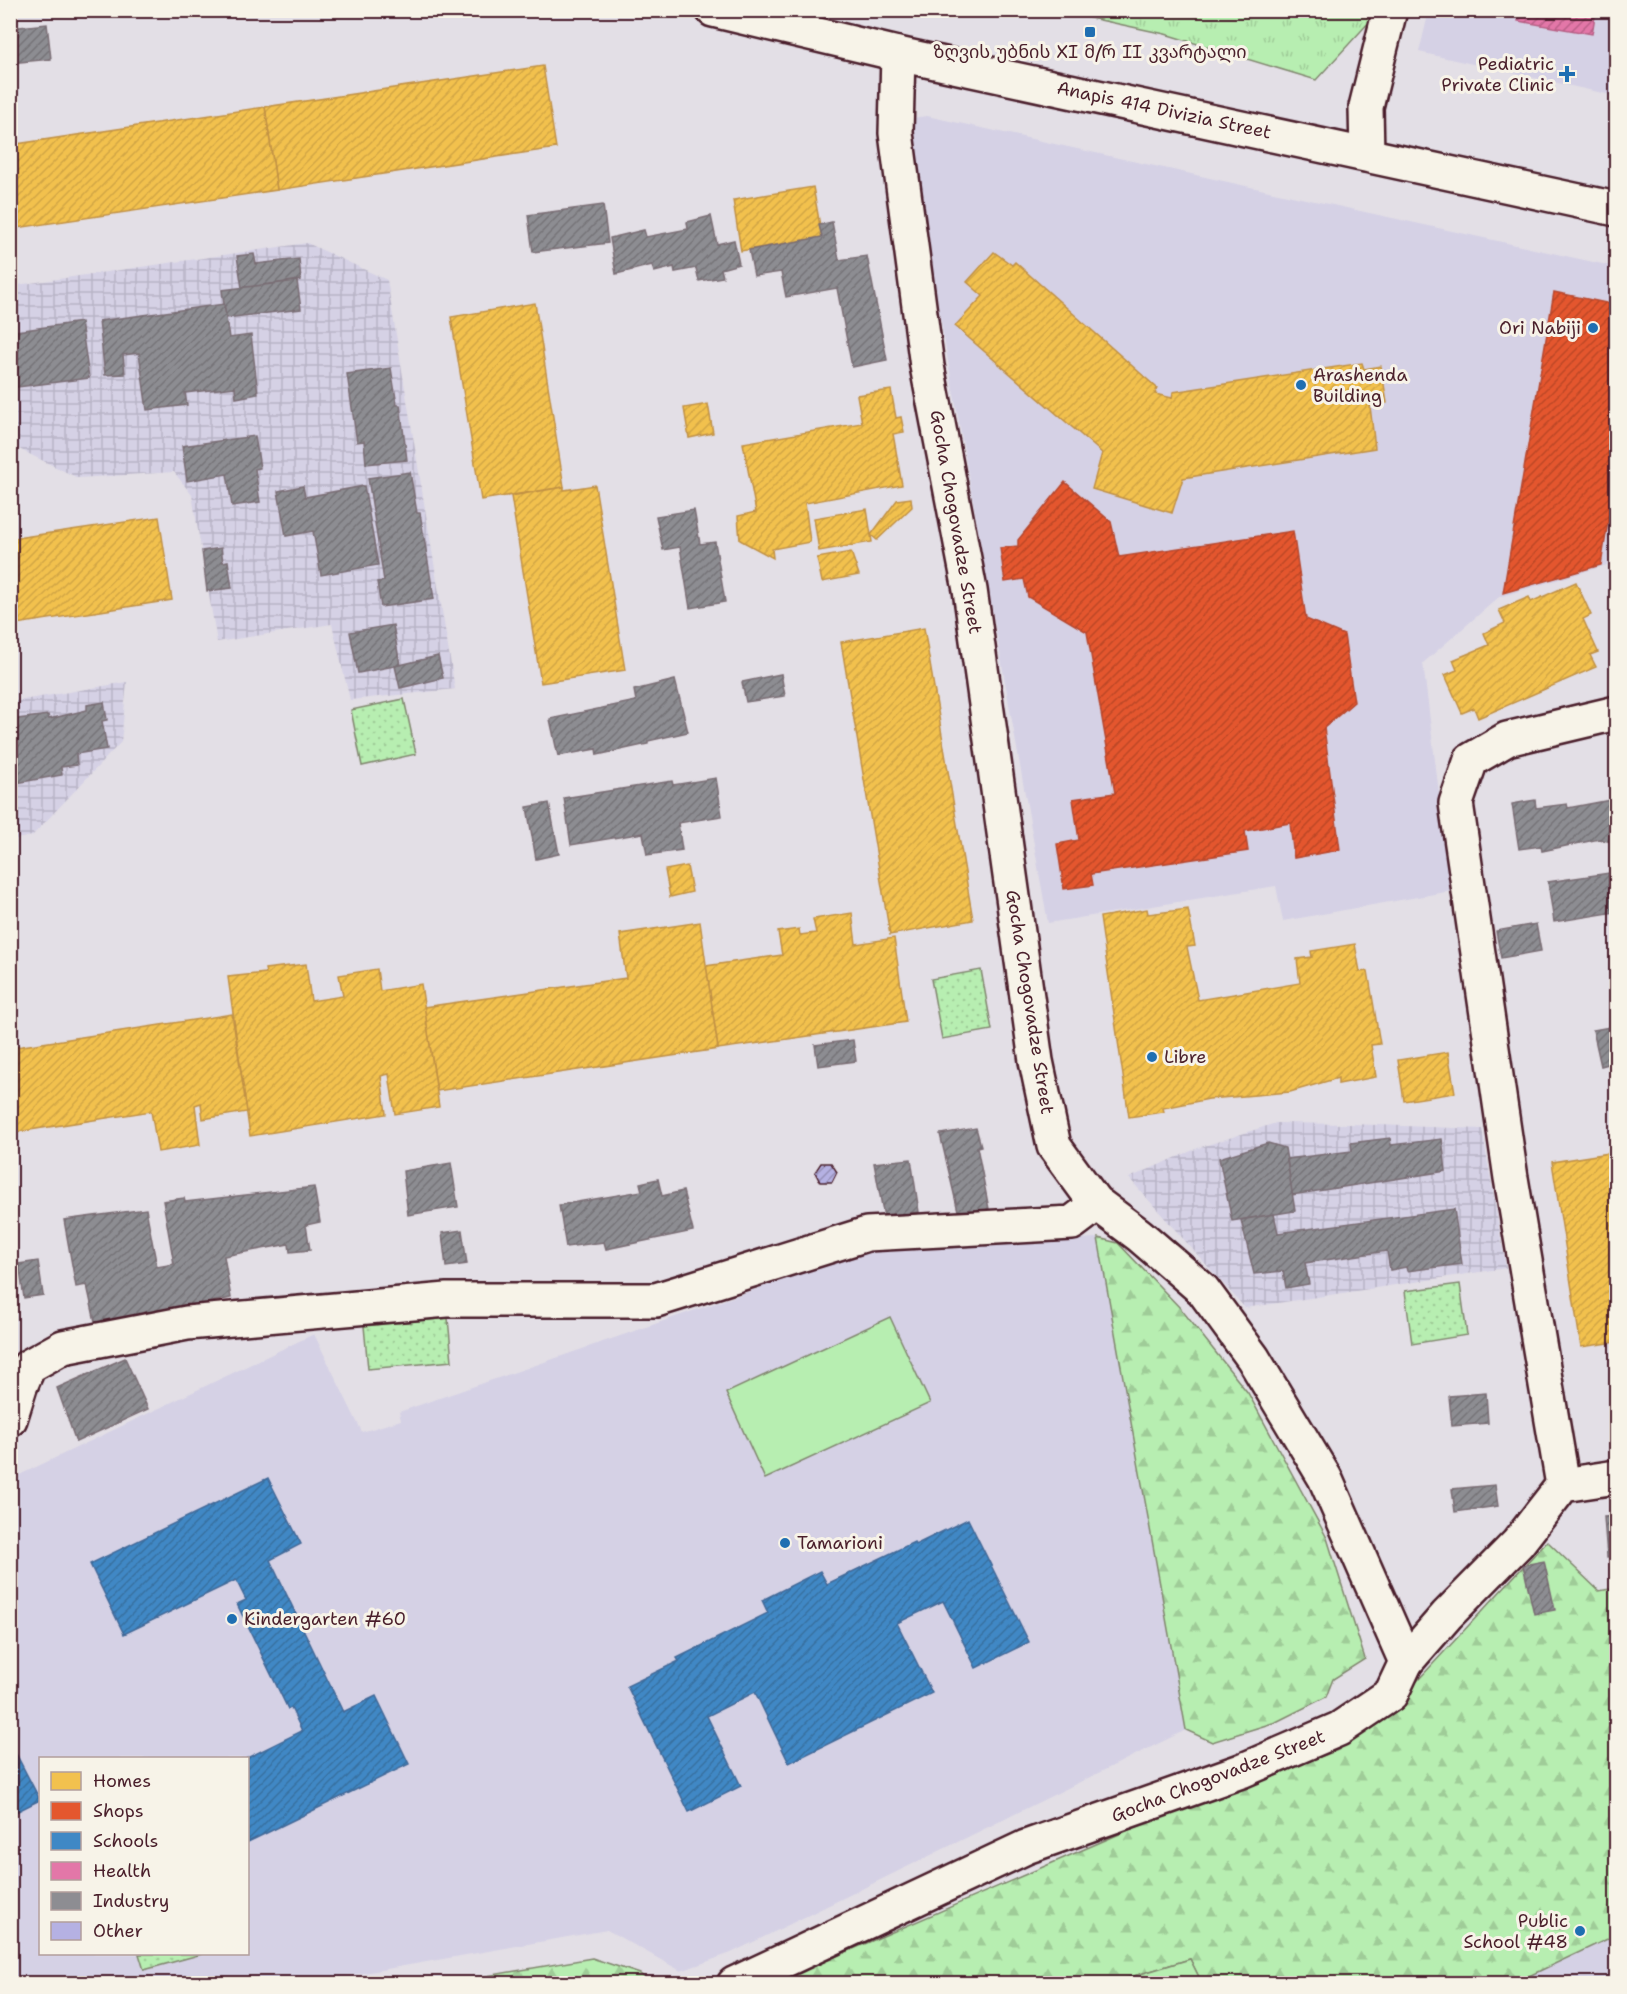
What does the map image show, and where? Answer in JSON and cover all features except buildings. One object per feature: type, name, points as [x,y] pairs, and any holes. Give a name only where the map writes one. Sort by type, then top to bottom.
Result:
[{"type":"street","name":"Anapis 414 Divizia Street","points":[[713,10],[898,54],[1617,209]]},
{"type":"street","points":[[1367,154],[1366,107],[1390,10]]},
{"type":"street","name":"Gocha Chogovadze Street","points":[[734,1983],[1026,1847],[1241,1771],[1339,1729],[1391,1694],[1406,1662],[1325,1478],[1253,1358],[1203,1290],[1139,1235],[1095,1202],[1054,1146],[1036,1062],[970,590],[927,366],[896,133],[898,54]]},
{"type":"street","points":[[1563,1485],[1509,1167],[1456,803],[1472,760],[1507,739],[1617,713]]},
{"type":"street","points":[[10,1419],[20,1387],[30,1366],[63,1347],[187,1323],[447,1300],[656,1300],[867,1234],[1072,1223],[1095,1202]]},
{"type":"street","points":[[1406,1662],[1447,1615],[1518,1543],[1563,1485],[1617,1477]]},
{"type":"shaded area","name":"Pediatric Private Clinic","points":[[1429,11],[1616,11],[1616,96],[1419,52]]},
{"type":"shaded area","points":[[927,116],[1616,267],[1616,512],[1607,565],[1499,597],[1423,663],[1451,891],[1283,921],[1276,886],[1048,923],[905,119]]},
{"type":"shaded area","points":[[307,243],[387,280],[455,689],[350,700],[332,624],[217,642],[192,495],[174,472],[78,478],[11,445],[10,286]]},
{"type":"shaded area","points":[[127,682],[121,742],[32,836],[11,840],[11,702]]},
{"type":"shaded area","points":[[1276,1123],[1482,1129],[1506,1268],[1245,1308],[1129,1178],[1198,1148]]},
{"type":"shaded area","name":"Tamarioni","points":[[1098,1238],[1186,1730],[731,1953],[681,1971],[607,1930],[307,1983],[11,1984],[11,1479],[314,1334],[362,1432],[401,1420],[399,1412],[876,1248]]},
{"type":"shaded area","name":"Public School #48","points":[[1616,1896],[1616,1983],[1435,1984]]},
{"type":"green space","points":[[1058,11],[1373,11],[1372,19],[1316,80],[1165,34]]},
{"type":"green space","points":[[404,699],[416,754],[362,766],[351,710]]},
{"type":"green space","points":[[981,970],[992,1030],[942,1039],[931,979]]},
{"type":"green space","points":[[1098,1238],[1118,1243],[1181,1309],[1248,1393],[1327,1538],[1365,1659],[1333,1679],[1326,1697],[1276,1722],[1212,1742],[1186,1730]]},
{"type":"green space","points":[[1460,1284],[1467,1335],[1412,1344],[1405,1291]]},
{"type":"green space","points":[[890,1317],[930,1403],[765,1479],[726,1393]]},
{"type":"green space","points":[[448,1318],[452,1361],[368,1369],[364,1326]]},
{"type":"green space","points":[[1547,1541],[1599,1591],[1616,1588],[1616,1935],[1514,1983],[1202,1983],[1190,1959],[1111,1983],[772,1984],[1131,1829],[1338,1750],[1393,1707]]},
{"type":"green space","points":[[139,1955],[198,1955],[144,1970]]},
{"type":"green space","points":[[592,1958],[640,1974],[651,1983],[446,1983]]},
{"type":"green space","points":[[1190,1959],[1202,1983],[1111,1983]]},
{"type":"place","name":"ზღვის უბნის XI მ/რ II კვარტალი","points":[[1090,32]]},
{"type":"place","name":"Pediatric Private Clinic","points":[[1567,74]]},
{"type":"place","name":"Ori Nabiji","points":[[1593,328]]},
{"type":"place","name":"Arashenda Building","points":[[1301,385]]},
{"type":"place","name":"Libre","points":[[1152,1057]]},
{"type":"place","name":"Tamarioni","points":[[785,1543]]},
{"type":"place","name":"Kindergarten #60","points":[[232,1619]]},
{"type":"place","name":"Public School #48","points":[[1580,1931]]}]
